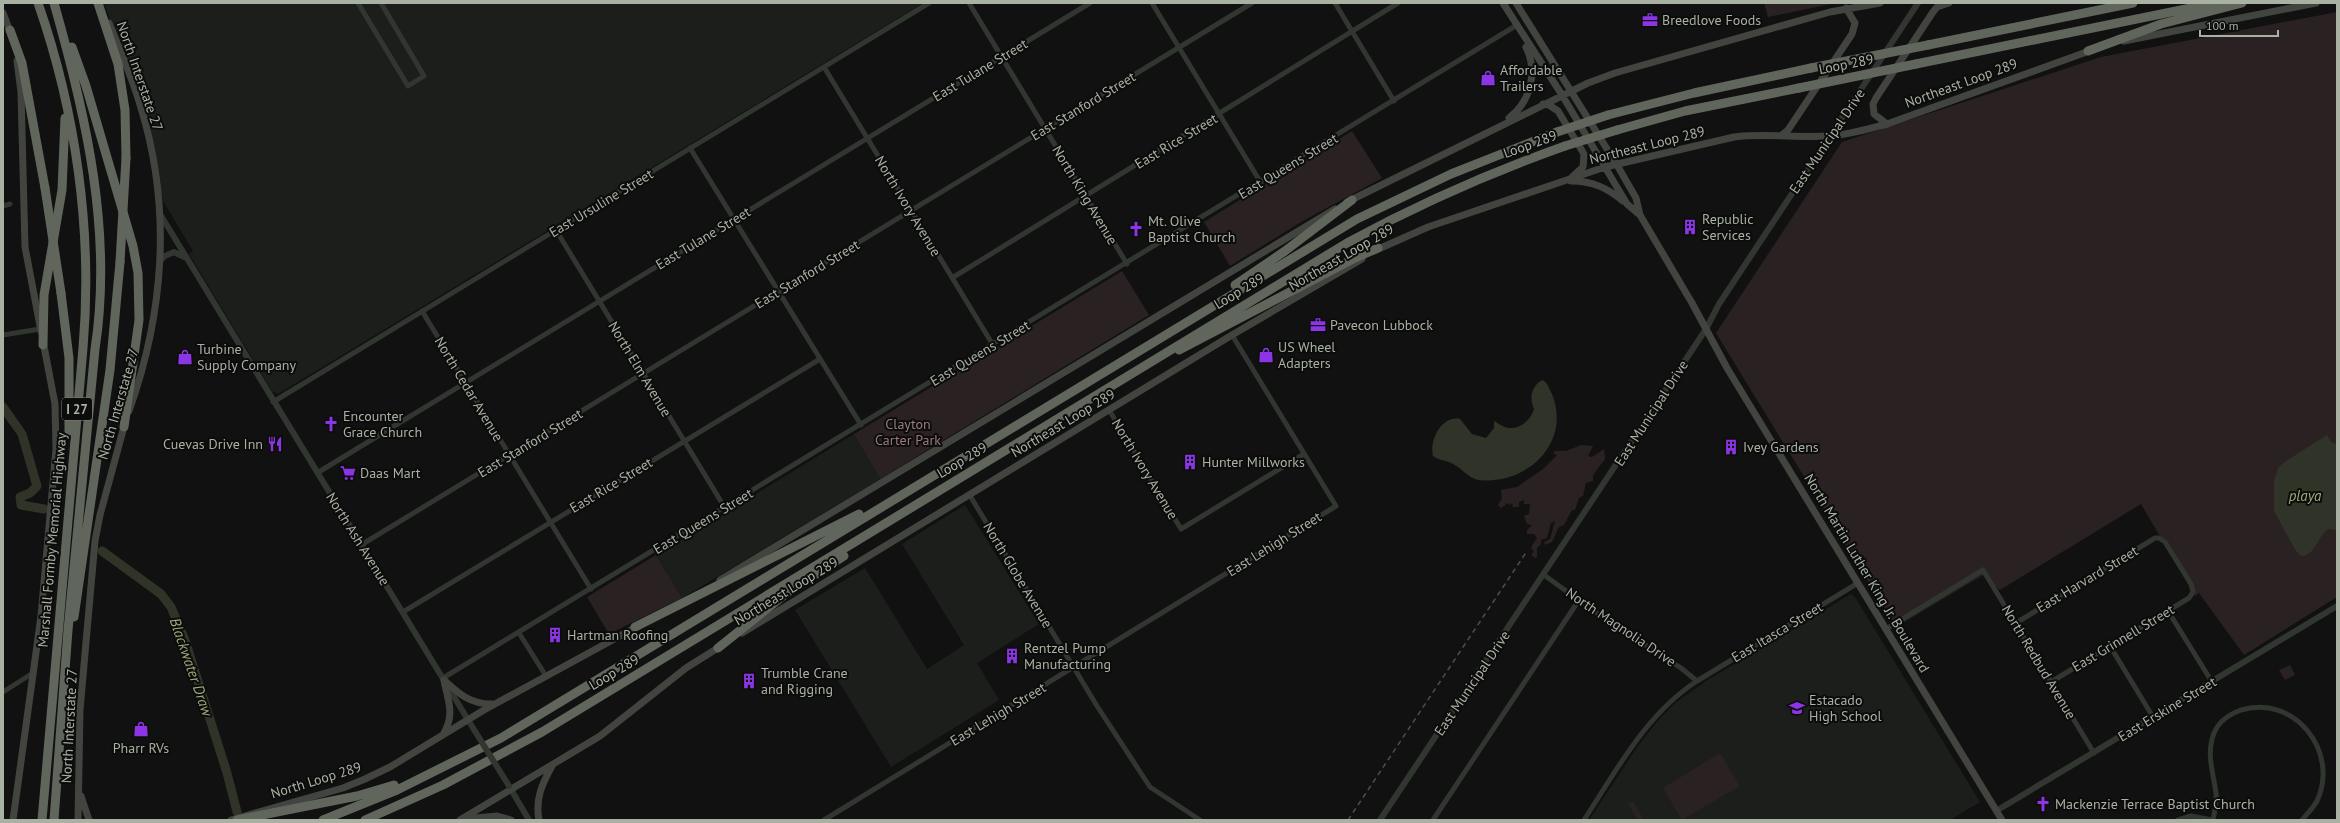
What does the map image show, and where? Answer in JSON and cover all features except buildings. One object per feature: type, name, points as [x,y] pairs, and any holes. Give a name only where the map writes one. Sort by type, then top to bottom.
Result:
[{"type":"highway","name":"Marshall Formby Memorial Highway","points":[[38,3],[51,40],[66,107],[79,177],[86,287],[85,333],[42,820]]},
{"type":"highway","name":"Marshall Formby Memorial Highway","points":[[54,820],[63,684],[95,349],[100,317],[101,279],[96,200],[88,139],[68,50],[55,3]]},
{"type":"highway","points":[[55,3],[86,86],[132,246],[138,273],[138,320],[124,427]]},
{"type":"highway","points":[[63,684],[81,577],[107,394],[120,262],[126,158],[125,110],[118,64],[99,3]]},
{"type":"highway","name":"Loop 289","points":[[323,820],[397,790],[501,738],[1114,365],[1364,216],[1445,176],[1556,132],[1694,92],[2133,3]]},
{"type":"highway","name":"Loop 289","points":[[365,820],[443,785],[542,732],[1294,274],[1379,226],[1476,180],[1565,146],[1685,111],[2215,3]]},
{"type":"highway","points":[[2088,51],[2161,24],[2242,3]]},
{"type":"highway","points":[[10,30],[22,63],[45,188],[61,293],[70,383],[68,514]]},
{"type":"highway","points":[[43,345],[44,295],[62,190],[66,107]]},
{"type":"highway","points":[[1114,365],[1285,251],[1352,200]]},
{"type":"highway","points":[[1128,375],[1353,259],[1378,248]]},
{"type":"highway","points":[[635,627],[822,534],[943,469]]},
{"type":"highway","points":[[718,648],[788,592],[921,507],[972,470]]},
{"type":"highway","points":[[237,820],[385,788],[458,760]]},
{"type":"highway","points":[[381,820],[413,804],[443,785]]},
{"type":"main road","name":"North Interstate 27","points":[[78,820],[80,710],[96,541],[100,515],[124,427],[139,383],[152,330],[160,261],[160,214],[157,176],[141,108],[99,3]]},
{"type":"main road","name":"North Martin Luther King Jr. Boulevard","points":[[1503,3],[1562,95],[1627,204],[1640,215]]},
{"type":"main road","points":[[468,719],[706,588],[1352,200],[1436,160],[1572,90],[1615,74],[1846,8],[1880,3]]},
{"type":"main road","points":[[1886,124],[1874,114],[1873,104],[1876,98],[1933,12],[1937,7],[1948,3]]},
{"type":"main road","name":"Northeast Loop 289","points":[[510,788],[600,736],[674,678],[718,648],[969,494],[1378,248],[1428,227],[1605,167],[1734,137],[1782,135],[1831,136],[1886,124],[2088,51],[2122,42],[2316,3]]},
{"type":"main road","name":"North Martin Luther King Jr. Boulevard","points":[[1517,4],[1572,90],[1617,165],[1636,198],[1640,215],[1706,329],[2002,820]]},
{"type":"main road","points":[[1498,127],[1520,107],[1528,93],[1532,81],[1530,56],[1517,25],[1519,17],[1517,4]]},
{"type":"main road","points":[[1782,135],[1793,124],[1855,29],[1854,19],[1846,8]]},
{"type":"main road","points":[[3,14],[10,30],[15,49],[21,92],[25,247],[55,404],[56,442],[44,586],[13,820]]},
{"type":"main road","points":[[1543,104],[1549,105],[1558,111],[1584,154],[1583,167],[1567,181]]},
{"type":"main road","points":[[1567,181],[1582,181],[1604,187],[1627,204]]},
{"type":"main road","points":[[443,679],[468,700],[482,704],[494,704]]},
{"type":"main road","points":[[443,679],[451,713],[451,720],[443,734]]},
{"type":"main road","name":"North Loop 289","points":[[231,820],[343,788],[390,767],[468,719]]},
{"type":"main road","points":[[539,820],[537,804],[539,792],[552,765]]},
{"type":"main road","points":[[79,785],[89,820]]},
{"type":"main road","points":[[460,820],[510,788]]},
{"type":"main road","points":[[460,820],[497,816],[511,820]]},
{"type":"street","points":[[358,3],[408,86],[424,76],[381,3]]},
{"type":"street","name":"East Ursuline Street","points":[[273,402],[929,3]]},
{"type":"street","name":"North King Avenue","points":[[969,3],[1127,264]]},
{"type":"street","name":"East Tulane Street","points":[[317,473],[1090,3]]},
{"type":"street","points":[[1152,3],[1261,183]]},
{"type":"street","name":"East Stanford Street","points":[[361,545],[1252,3]]},
{"type":"street","points":[[1335,3],[1394,101]]},
{"type":"street","name":"East Rice Street","points":[[952,278],[1398,3]]},
{"type":"street","name":"East Municipal Drive","points":[[1380,820],[1706,329],[1719,304],[1918,3]]},
{"type":"street","name":"East Queens Street","points":[[443,679],[1261,183],[1517,25]]},
{"type":"street","name":"North Ivory Avenue","points":[[824,67],[993,345]]},
{"type":"street","points":[[690,148],[860,425]]},
{"type":"street","points":[[3,206],[10,204]]},
{"type":"street","name":"North Ash Avenue","points":[[160,214],[273,402],[529,820]]},
{"type":"street","name":"North Elm Avenue","points":[[556,230],[725,508]]},
{"type":"street","points":[[160,261],[174,252],[187,258]]},
{"type":"street","name":"North Cedar Avenue","points":[[422,312],[591,589]]},
{"type":"street","points":[[3,335],[40,329]]},
{"type":"street","points":[[1232,335],[1304,454]]},
{"type":"street","name":"East Rice Street","points":[[403,612],[820,359]]},
{"type":"street","name":"North Ivory Avenue","points":[[1109,410],[1181,529],[1304,454]]},
{"type":"street","name":"East Lehigh Street","points":[[824,820],[1336,506],[1304,454]]},
{"type":"street","name":"North Globe Avenue","points":[[969,494],[1074,667],[1150,787],[1200,820]]},
{"type":"street","name":"East Harvard Street","points":[[2016,623],[2152,540],[2159,538],[2165,542],[2191,584],[2193,592]]},
{"type":"street","name":"North Redbud Avenue","points":[[1886,629],[1983,570],[2094,753]]},
{"type":"street","name":"North Magnolia Drive","points":[[1544,575],[1681,668],[1697,681]]},
{"type":"street","name":"East Itasca Street","points":[[1697,681],[1858,583]]},
{"type":"street","name":"East Grinnell Street","points":[[2051,682],[2189,598],[2193,592]]},
{"type":"street","points":[[1433,820],[1579,600]]},
{"type":"street","name":"East Erskine Street","points":[[1996,811],[2337,606]]},
{"type":"street","points":[[2168,611],[2212,682]]},
{"type":"street","points":[[519,633],[546,676]]},
{"type":"street","points":[[2110,646],[2153,717]]},
{"type":"street","points":[[3,692],[33,673]]},
{"type":"street","points":[[1584,820],[1644,730],[1676,697],[1697,681]]},
{"type":"street","points":[[2178,820],[2198,816],[2213,820],[2216,794],[2209,755],[2215,732],[2229,715],[2258,707],[2276,708],[2296,719],[2308,728],[2319,748],[2323,773],[2320,793],[2313,806],[2302,820]]},
{"type":"shaded area","points":[[104,3],[923,3],[278,394],[272,391],[189,254],[193,251],[163,201],[143,105]]},
{"type":"shaded area","points":[[854,434],[880,479],[682,598],[656,555]]},
{"type":"shaded area","points":[[965,505],[1039,624],[977,663],[999,700],[891,767],[795,610],[865,568],[927,669],[964,645],[902,544]]},
{"type":"shaded area","name":"Estacado High School","points":[[1851,594],[1855,597],[1980,802],[1950,820],[1589,820],[1638,746],[1656,723],[1675,703],[1706,681]]},
{"type":"green space","points":[[1764,3],[1836,3],[1768,17]]},
{"type":"green space","points":[[2337,12],[2337,597],[2244,655],[2199,593],[2195,596],[2141,504],[2000,590],[1983,575],[1896,627],[1716,333],[1842,142],[2101,57]]},
{"type":"green space","points":[[1352,131],[1382,178],[1301,222],[1230,266],[1204,222]]},
{"type":"green space","name":"Clayton Carter Park","points":[[1122,271],[1149,315],[880,479],[854,434]]},
{"type":"green space","points":[[1581,445],[1593,446],[1588,456],[1592,457],[1604,449],[1605,459],[1593,475],[1593,481],[1586,483],[1583,496],[1579,498],[1575,510],[1572,510],[1564,525],[1559,527],[1552,542],[1545,545],[1544,542],[1550,539],[1555,521],[1551,523],[1547,538],[1541,540],[1541,544],[1537,548],[1537,557],[1535,558],[1531,555],[1534,552],[1531,547],[1537,538],[1534,534],[1527,534],[1527,530],[1532,525],[1527,524],[1524,516],[1529,514],[1530,504],[1524,504],[1524,500],[1519,502],[1519,507],[1513,507],[1512,503],[1510,505],[1508,503],[1501,508],[1498,505],[1502,498],[1501,490],[1517,487],[1543,469],[1557,455],[1553,453],[1555,451],[1566,451]]},
{"type":"green space","points":[[656,555],[682,598],[609,634],[587,597]]},
{"type":"green space","points":[[2290,665],[2295,675],[2285,680],[2279,670]]},
{"type":"green space","points":[[1720,753],[1740,786],[1682,820],[1663,788]]},
{"type":"green space","points":[[1633,801],[1644,820],[1638,820],[1628,804]]},
{"type":"water","points":[[1542,380],[1547,384],[1552,394],[1556,409],[1557,423],[1554,436],[1548,448],[1540,459],[1529,468],[1502,479],[1482,480],[1472,478],[1452,463],[1433,456],[1432,450],[1435,436],[1442,425],[1448,421],[1460,419],[1472,434],[1486,438],[1494,428],[1494,421],[1508,428],[1517,427],[1524,423],[1533,413],[1534,409],[1531,397],[1533,389]]},
{"type":"water","name":"playa","points":[[2327,435],[2331,442],[2337,444],[2337,530],[2328,529],[2310,553],[2301,556],[2296,551],[2274,511],[2274,481],[2278,468],[2286,461]]},
{"type":"waterway","name":"Blackwater Draw","points":[[3,407],[22,434],[37,486],[30,493],[20,497],[21,505],[44,509]]},
{"type":"waterway","name":"Blackwater Draw","points":[[102,551],[161,594],[171,607],[185,640],[227,773],[237,812]]},
{"type":"railway","points":[[1348,820],[1527,551]]},
{"type":"place","name":"Breedlove Foods","points":[[1650,20]]},
{"type":"place","name":"Affordable Trailers","points":[[1488,78]]},
{"type":"place","name":"Republic Services","points":[[1690,227]]},
{"type":"place","name":"Mt. Olive Baptist Church","points":[[1136,229]]},
{"type":"place","name":"Pavecon Lubbock","points":[[1318,325]]},
{"type":"place","name":"US Wheel Adapters","points":[[1266,355]]},
{"type":"place","name":"Turbine Supply Company","points":[[185,357]]},
{"type":"place","name":"Encounter Grace Church","points":[[331,424]]},
{"type":"place","name":"Cuevas Drive Inn","points":[[275,444]]},
{"type":"place","name":"Ivey Gardens","points":[[1731,447]]},
{"type":"place","name":"Hunter Millworks","points":[[1190,462]]},
{"type":"place","name":"Daas Mart","points":[[348,473]]},
{"type":"place","name":"Hartman Roofing","points":[[555,635]]},
{"type":"place","name":"Rentzel Pump Manufacturing","points":[[1012,656]]},
{"type":"place","name":"Trumble Crane and Rigging","points":[[749,681]]},
{"type":"place","name":"Estacado High School","points":[[1797,708]]},
{"type":"place","name":"Pharr RVs","points":[[141,729]]},
{"type":"place","name":"Mackenzie Terrace Baptist Church","points":[[2043,804]]}]
